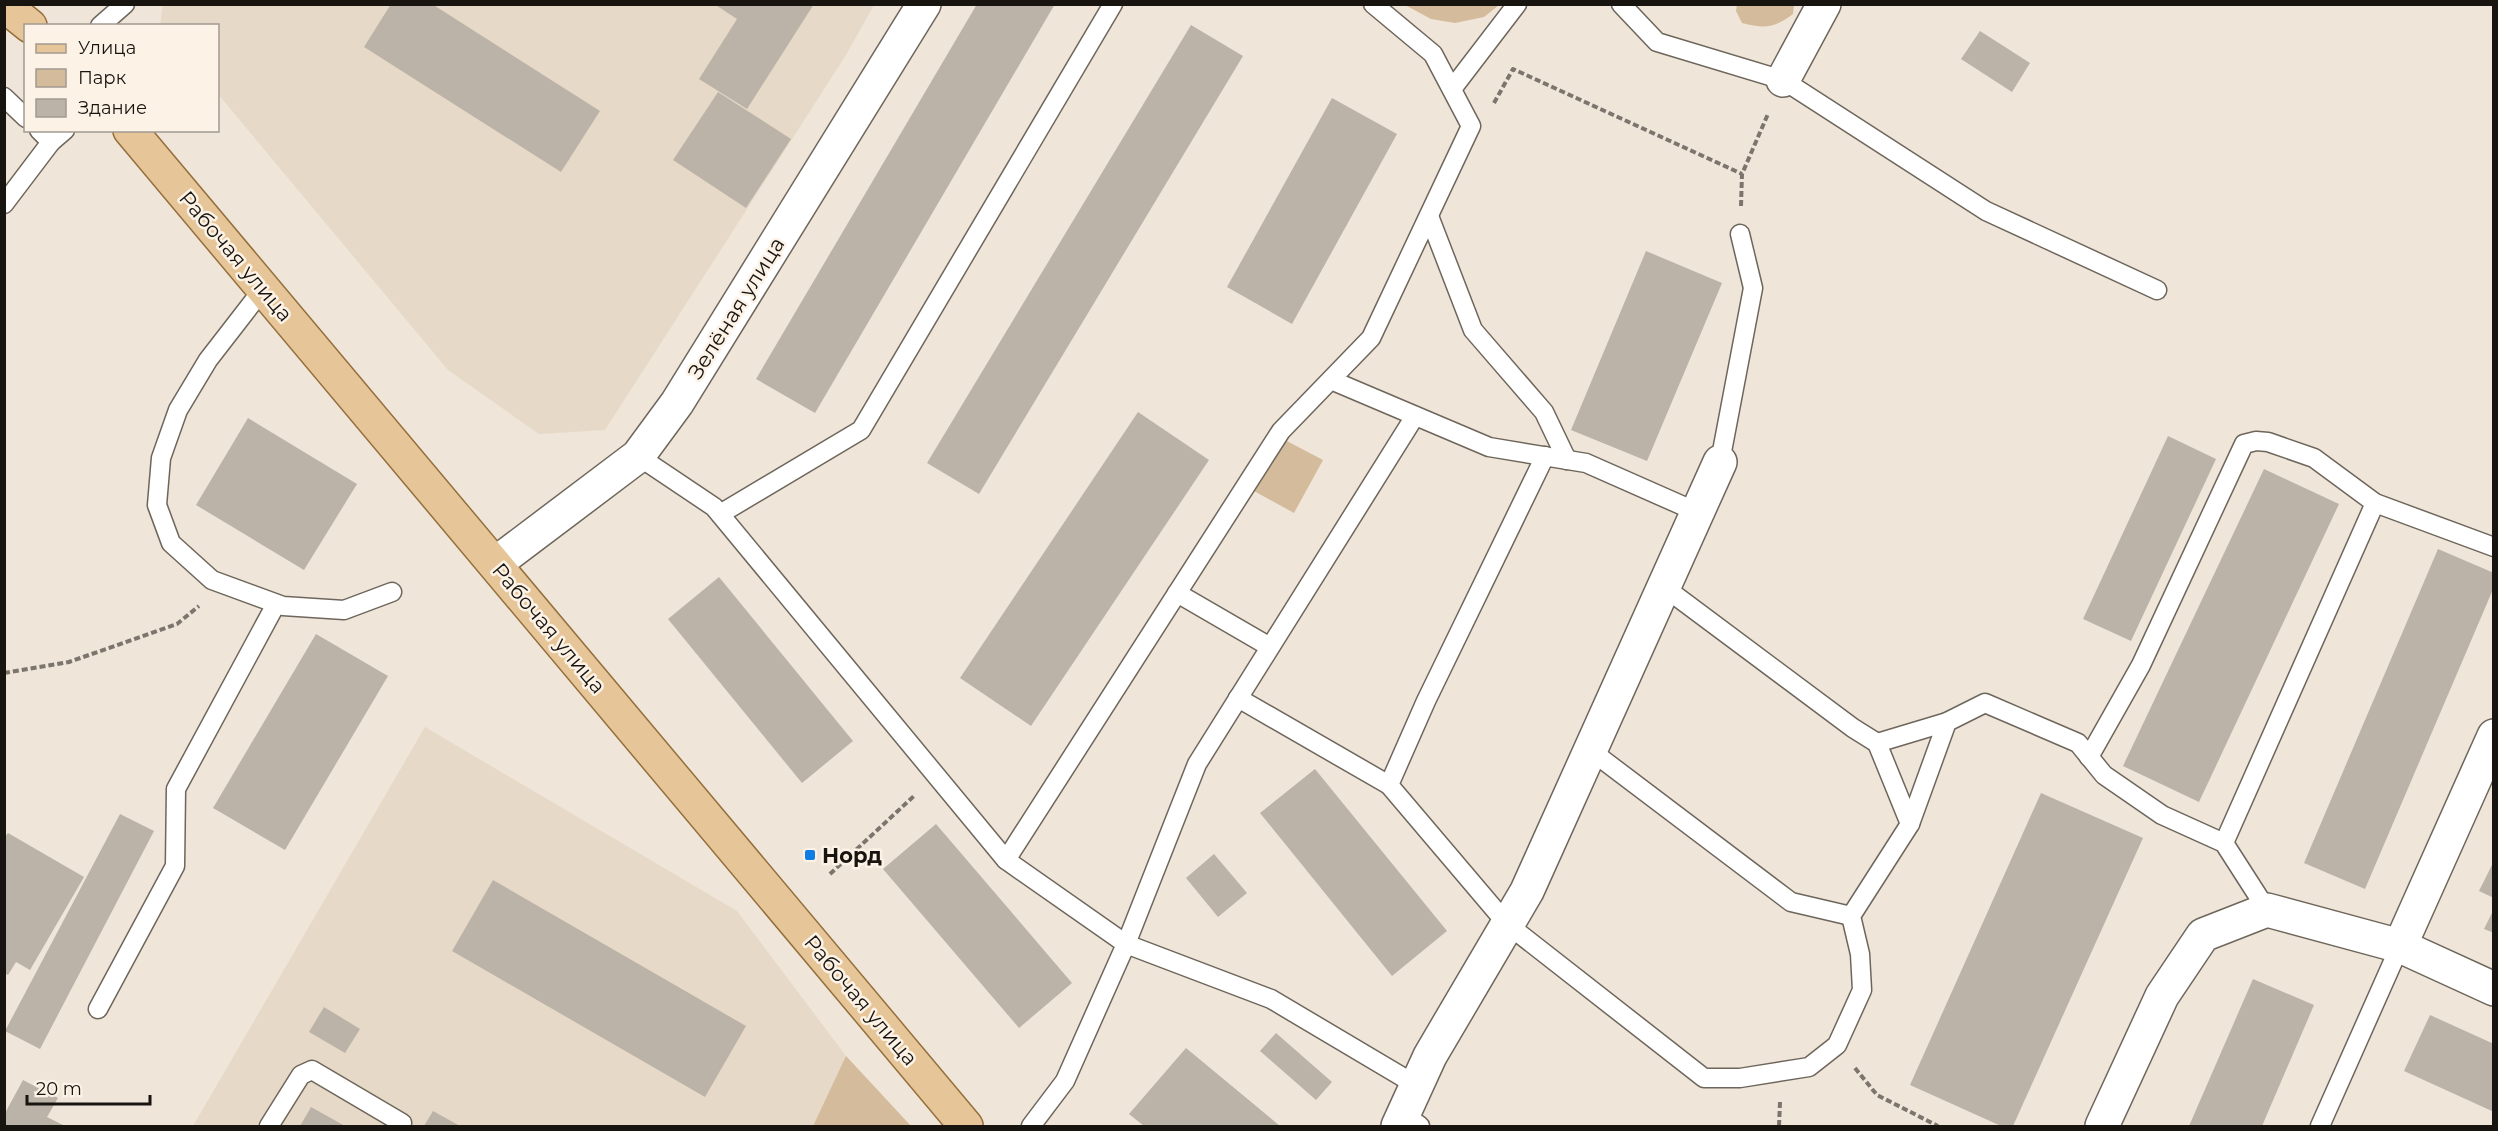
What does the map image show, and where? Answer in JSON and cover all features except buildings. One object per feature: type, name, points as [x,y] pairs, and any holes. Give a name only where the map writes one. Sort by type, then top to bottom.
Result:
[{"type":"main road","points":[[4,5],[28,24]]},
{"type":"main road","name":"Рабочая улица","points":[[132,132],[966,1126]]},
{"type":"street","name":"Зелёная улица","points":[[495,564],[638,456],[677,403],[924,4]]},
{"type":"street","points":[[1784,80],[1824,4]]},
{"type":"street","points":[[1410,1113],[1430,1056],[1527,891],[1720,462]]},
{"type":"street","points":[[2400,946],[2493,736]]},
{"type":"street","points":[[2102,1126],[2162,996],[2203,935],[2267,910],[2400,946],[2493,989]]},
{"type":"lane","points":[[102,24],[125,4]]},
{"type":"lane","points":[[720,514],[861,430],[1113,4]]},
{"type":"lane","points":[[1006,860],[1281,431],[1371,338],[1471,126],[1433,54],[1373,4]]},
{"type":"lane","points":[[1452,89],[1517,4]]},
{"type":"lane","points":[[1621,4],[1657,42],[1784,80],[1986,211],[2157,291]]},
{"type":"lane","points":[[4,98],[24,116]]},
{"type":"lane","points":[[4,204],[52,134]]},
{"type":"lane","points":[[1429,216],[1473,330],[1544,412],[1566,460]]},
{"type":"lane","points":[[1720,462],[1753,288],[1740,234]]},
{"type":"lane","points":[[263,289],[208,360],[178,410],[161,458],[157,506],[171,543],[212,580],[276,604],[344,610],[392,592]]},
{"type":"lane","points":[[1330,380],[1489,447],[1586,464],[1697,512]]},
{"type":"lane","points":[[1031,1126],[1065,1081],[1126,944],[1197,764],[1415,416]]},
{"type":"lane","points":[[2089,757],[2141,664],[2244,444],[2256,441],[2268,442],[2314,458],[2375,503],[2493,547]]},
{"type":"lane","points":[[638,456],[714,507],[1006,860],[1126,944],[1271,999],[1410,1113]]},
{"type":"lane","points":[[1389,785],[1426,701],[1545,456]]},
{"type":"lane","points":[[2223,843],[2375,503]]},
{"type":"lane","points":[[1664,586],[1853,728],[1877,743],[1911,824]]},
{"type":"lane","points":[[1178,593],[1270,647]]},
{"type":"lane","points":[[98,1009],[175,866],[176,789],[276,604]]},
{"type":"lane","points":[[1238,698],[1389,785],[1507,924],[1704,1078],[1740,1077],[1809,1067],[1837,1046],[1862,990],[1860,954],[1851,916],[1911,824],[1947,722]]},
{"type":"lane","points":[[1877,743],[1947,722],[1985,703],[2078,743],[2104,775],[2162,815],[2223,843],[2267,910]]},
{"type":"lane","points":[[1590,750],[1791,902],[1851,916]]},
{"type":"lane","points":[[2320,1126],[2400,946]]},
{"type":"lane","points":[[269,1126],[301,1075],[312,1070],[402,1123]]},
{"type":"path","points":[[1471,126],[1489,112],[1514,69],[1742,174]]},
{"type":"path","points":[[1740,234],[1742,174],[1784,80]]},
{"type":"path","points":[[4,673],[69,662],[177,624],[226,585]]},
{"type":"path","points":[[830,874],[937,776]]},
{"type":"path","points":[[1837,1046],[1877,1095],[1938,1126]]},
{"type":"shaded area","points":[[163,4],[874,5],[846,55],[605,430],[539,434],[448,370],[219,95],[219,24],[160,24]]},
{"type":"shaded area","points":[[425,727],[737,911],[846,1056],[813,1126],[193,1126]]},
{"type":"green space","points":[[1737,4],[1794,5],[1793,14],[1775,25],[1757,26],[1742,23],[1736,11]]},
{"type":"green space","points":[[1405,5],[1499,5],[1484,17],[1455,23],[1431,19]]},
{"type":"green space","points":[[1283,439],[1323,460],[1294,513],[1254,491]]},
{"type":"green space","points":[[846,1056],[911,1126],[813,1126]]},
{"type":"place","name":"Норд","points":[[810,855]]}]
